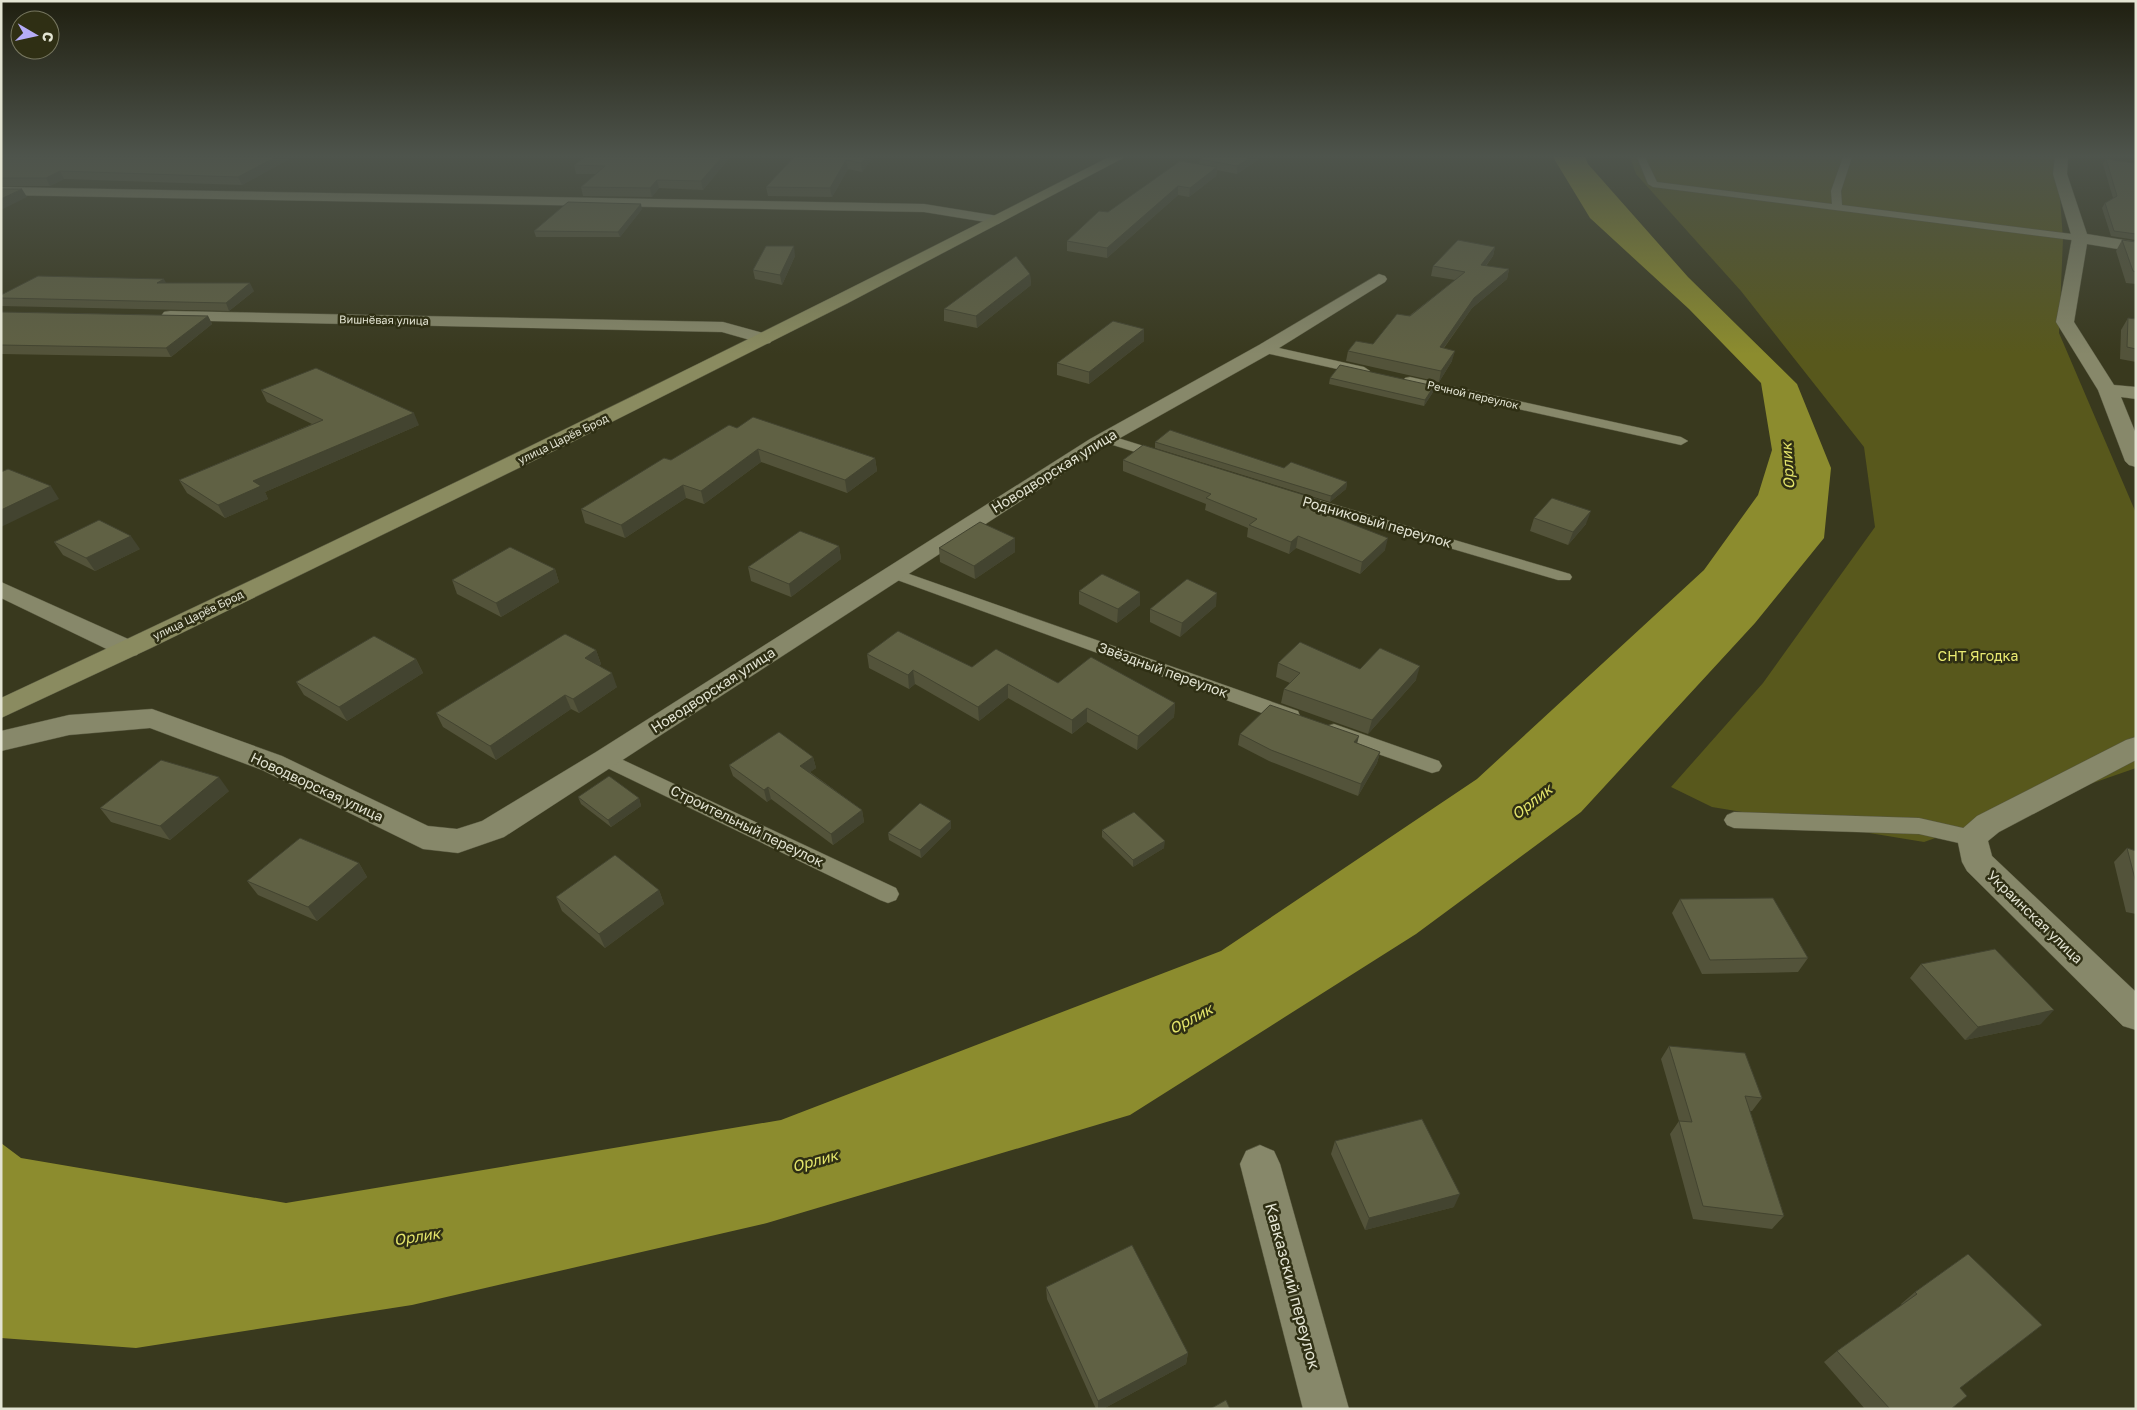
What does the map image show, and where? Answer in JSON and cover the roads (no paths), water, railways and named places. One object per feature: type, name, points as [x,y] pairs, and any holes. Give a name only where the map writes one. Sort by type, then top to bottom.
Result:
[{"type":"street","name":"улица Царёв Брод","points":[[1,709],[506,468],[992,223]]},
{"type":"street","points":[[2075,223],[2080,238],[2064,322],[2108,390],[2136,461]]},
{"type":"street","points":[[2080,238],[2136,247]]},
{"type":"street","name":"Новодворская улица","points":[[1,741],[70,725],[152,718],[272,763],[423,837],[458,841],[493,829],[606,759],[1105,438],[1265,349],[1379,279]]},
{"type":"street","name":"Вишнёвая улица","points":[[149,316],[723,327],[764,339]]},
{"type":"street","points":[[2108,390],[2136,393]]},
{"type":"street","points":[[1,589],[128,649]]},
{"type":"street","points":[[1972,838],[1988,824],[2136,747]]},
{"type":"street","name":"Украинская улица","points":[[1972,838],[1978,862],[2136,1015]]},
{"type":"street","name":"Кавказский переулок","points":[[1260,1164],[1326,1409]]},
{"type":"lane","points":[[1961,223],[2080,238]]},
{"type":"lane","points":[[1265,349],[1381,375]]},
{"type":"lane","name":"Речной переулок","points":[[1400,379],[1681,441]]},
{"type":"lane","points":[[1105,438],[1171,460]]},
{"type":"lane","name":"Родниковый переулок","points":[[1276,493],[1564,577]]},
{"type":"lane","name":"Звёздный переулок","points":[[895,574],[1432,766]]},
{"type":"lane","name":"Строительный переулок","points":[[606,759],[888,894]]},
{"type":"lane","points":[[1734,820],[1919,826],[1972,838]]},
{"type":"water","name":"Орлик","points":[[1595,223],[1640,223],[1688,277],[1797,384],[1831,468],[1824,538],[1755,623],[1581,812],[1416,934],[1130,1115],[767,1223],[412,1305],[136,1348],[1,1338],[1,1143],[21,1158],[286,1203],[781,1120],[1221,951],[1477,779],[1704,570],[1758,495],[1772,450],[1761,383],[1689,309]]},
{"type":"park label","name":"СНТ Ягодка","points":[[1978,656]]}]
